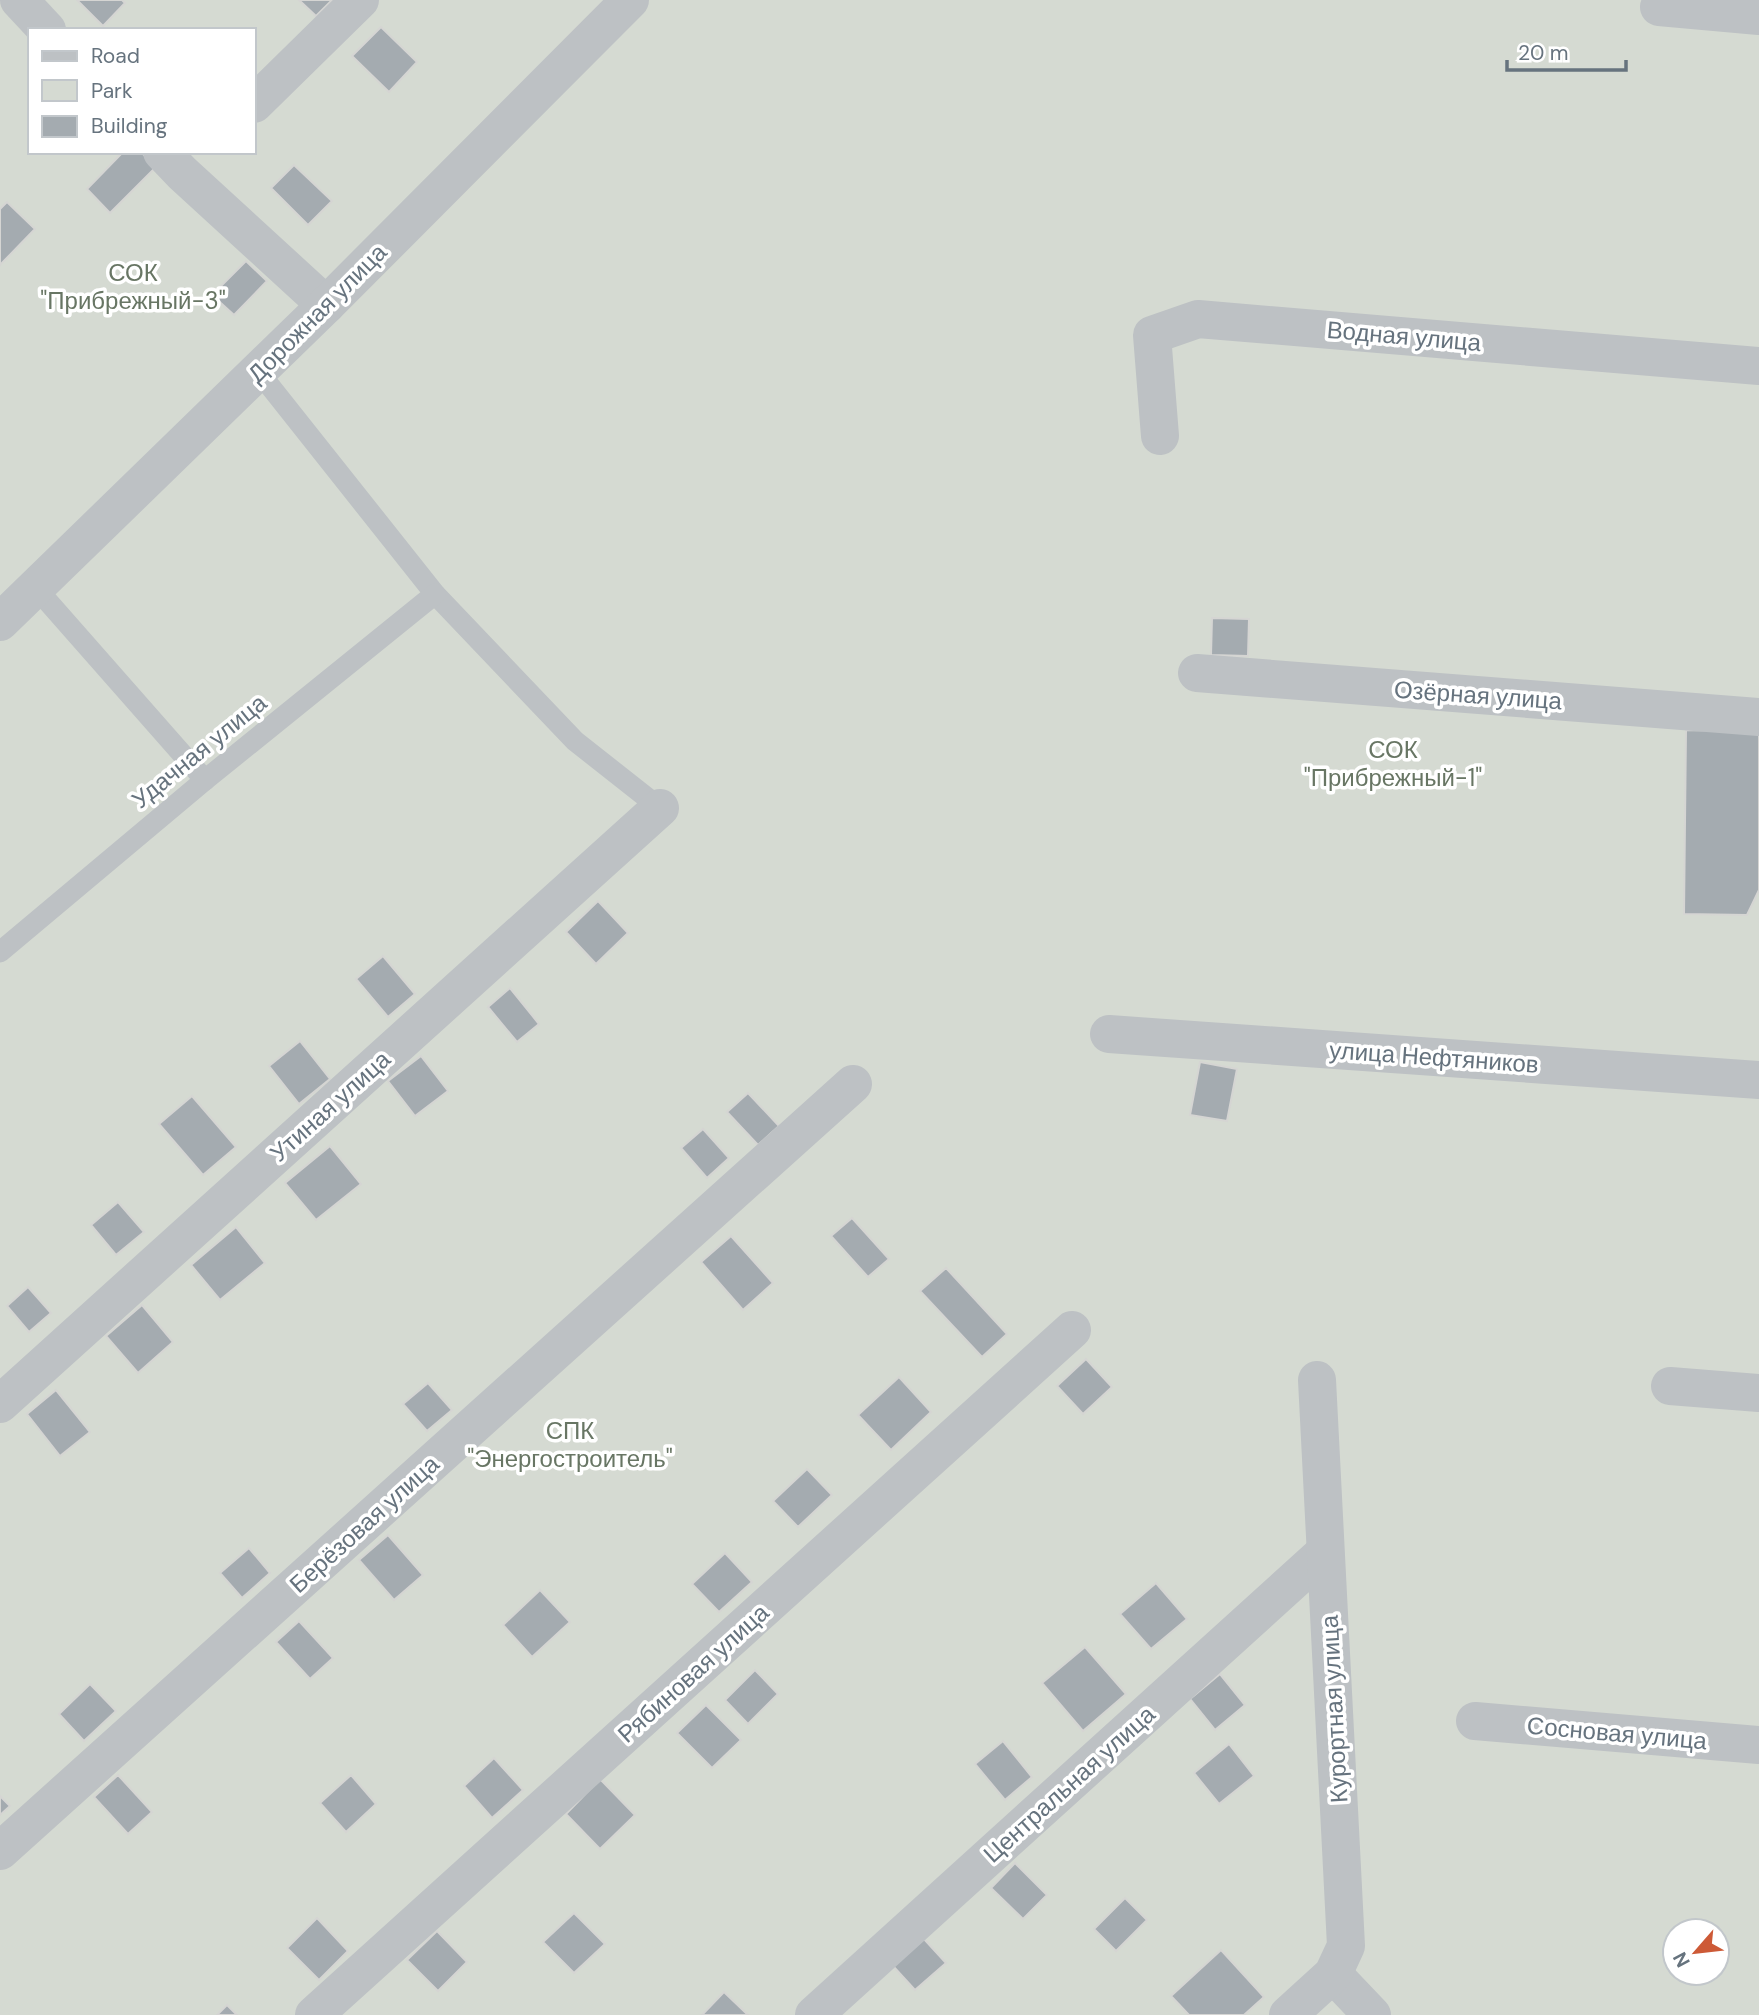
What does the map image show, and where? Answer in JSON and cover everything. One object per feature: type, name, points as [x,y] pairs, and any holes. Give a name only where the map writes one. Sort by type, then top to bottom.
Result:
[{"type":"street","points":[[19,0],[45,28]]},
{"type":"street","points":[[256,102],[360,0]]},
{"type":"street","name":"Дорожная улица","points":[[0,622],[326,305],[630,0]]},
{"type":"street","points":[[1659,7],[1759,16]]},
{"type":"street","points":[[183,159],[326,305]]},
{"type":"street","name":"Водная улица","points":[[1160,436],[1152,335],[1198,319],[1759,366]]},
{"type":"street","name":"Озёрная улица","points":[[1197,673],[1759,717]]},
{"type":"street","name":"Утиная улица","points":[[0,1404],[660,808]]},
{"type":"street","name":"улица Нефтяников","points":[[1109,1034],[1759,1080]]},
{"type":"street","name":"Берёзовая улица","points":[[0,1851],[853,1084]]},
{"type":"street","name":"Рябиновая улица","points":[[314,2015],[1072,1330]]},
{"type":"street","name":"Курортная улица","points":[[1288,2015],[1333,1974],[1346,1946],[1317,1380]]},
{"type":"street","points":[[1670,1386],[1759,1393]]},
{"type":"street","name":"Центральная улица","points":[[814,2015],[1325,1552]]},
{"type":"street","name":"Сосновая улица","points":[[1475,1721],[1759,1745]]},
{"type":"street","points":[[1333,1974],[1371,2015]]},
{"type":"lane","points":[[258,371],[435,594],[575,741],[660,808]]},
{"type":"lane","points":[[36,588],[205,780]]},
{"type":"lane","name":"Удачная улица","points":[[0,952],[205,780],[435,594]]},
{"type":"green space","name":"СПК \"Энергостроитель\"","points":[[0,0],[1759,0],[1759,2015],[0,2015]]},
{"type":"building","points":[[77,0],[122,0],[125,3],[103,26]]},
{"type":"building","points":[[299,0],[332,0],[316,16]]},
{"type":"building","points":[[381,27],[417,62],[389,92],[352,56]]},
{"type":"building","points":[[121,154],[143,154],[156,167],[110,213],[87,189]]},
{"type":"building","points":[[294,165],[332,201],[308,225],[271,188]]},
{"type":"building","points":[[7,202],[35,229],[0,265],[0,209]]},
{"type":"building","points":[[246,261],[267,281],[234,315],[212,295]]},
{"type":"building","points":[[1212,618],[1249,619],[1248,656],[1211,655]]},
{"type":"building","points":[[1686,730],[1759,731],[1759,890],[1747,915],[1684,914]]},
{"type":"building","points":[[598,901],[628,933],[596,964],[566,932]]},
{"type":"building","points":[[383,956],[415,994],[388,1017],[356,979]]},
{"type":"building","points":[[510,988],[539,1024],[517,1042],[488,1007]]},
{"type":"building","points":[[300,1041],[330,1079],[299,1104],[269,1066]]},
{"type":"building","points":[[421,1056],[448,1091],[415,1116],[388,1081]]},
{"type":"building","points":[[1200,1062],[1237,1069],[1227,1121],[1190,1115]]},
{"type":"building","points":[[748,1093],[779,1126],[758,1145],[727,1112]]},
{"type":"building","points":[[192,1096],[236,1147],[203,1175],[159,1124]]},
{"type":"building","points":[[703,1129],[729,1158],[707,1178],[681,1148]]},
{"type":"building","points":[[330,1146],[361,1184],[316,1220],[285,1183]]},
{"type":"building","points":[[118,1202],[144,1232],[116,1255],[91,1225]]},
{"type":"building","points":[[852,1218],[889,1259],[868,1277],[831,1236]]},
{"type":"building","points":[[236,1227],[265,1263],[220,1300],[191,1265]]},
{"type":"building","points":[[731,1236],[773,1283],[743,1310],[701,1262]]},
{"type":"building","points":[[946,1268],[1007,1334],[982,1357],[920,1291]]},
{"type":"building","points":[[28,1287],[51,1313],[29,1332],[7,1306]]},
{"type":"building","points":[[142,1305],[173,1342],[138,1373],[106,1336]]},
{"type":"building","points":[[1086,1359],[1112,1387],[1083,1414],[1057,1386]]},
{"type":"building","points":[[899,1377],[931,1412],[891,1450],[858,1415]]},
{"type":"building","points":[[428,1383],[452,1410],[427,1431],[403,1404]]},
{"type":"building","points":[[56,1390],[90,1432],[60,1456],[27,1414]]},
{"type":"building","points":[[807,1469],[832,1495],[798,1527],[773,1501]]},
{"type":"building","points":[[388,1535],[423,1575],[394,1600],[359,1560]]},
{"type":"building","points":[[249,1548],[270,1573],[242,1598],[220,1573]]},
{"type":"building","points":[[725,1553],[752,1582],[719,1612],[692,1584]]},
{"type":"building","points":[[1156,1583],[1187,1619],[1151,1649],[1120,1614]]},
{"type":"building","points":[[540,1590],[570,1622],[532,1657],[503,1625]]},
{"type":"building","points":[[299,1621],[333,1658],[310,1679],[276,1642]]},
{"type":"building","points":[[1085,1647],[1126,1694],[1083,1731],[1042,1683]]},
{"type":"building","points":[[755,1670],[778,1694],[748,1724],[725,1700]]},
{"type":"building","points":[[1220,1674],[1245,1705],[1215,1730],[1190,1699]]},
{"type":"building","points":[[90,1684],[116,1711],[84,1741],[59,1714]]},
{"type":"building","points":[[706,1705],[741,1740],[712,1768],[677,1733]]},
{"type":"building","points":[[1003,1741],[1032,1777],[1005,1800],[975,1764]]},
{"type":"building","points":[[1229,1744],[1254,1776],[1219,1804],[1194,1773]]},
{"type":"building","points":[[494,1758],[523,1790],[492,1818],[464,1786]]},
{"type":"building","points":[[118,1775],[152,1812],[128,1834],[94,1797]]},
{"type":"building","points":[[351,1775],[376,1804],[346,1832],[320,1803]]},
{"type":"building","points":[[600,1779],[635,1815],[600,1849],[566,1814]]},
{"type":"building","points":[[0,1796],[10,1806],[0,1815]]},
{"type":"building","points":[[1015,1863],[1047,1895],[1023,1919],[991,1888]]},
{"type":"building","points":[[1125,1898],[1147,1920],[1116,1951],[1094,1929]]},
{"type":"building","points":[[574,1913],[605,1944],[574,1973],[543,1942]]},
{"type":"building","points":[[317,1918],[348,1951],[319,1980],[287,1948]]},
{"type":"building","points":[[437,1931],[467,1962],[438,1991],[407,1960]]},
{"type":"building","points":[[924,1939],[946,1963],[915,1990],[893,1966]]},
{"type":"building","points":[[1221,1950],[1264,1997],[1244,2015],[1189,2015],[1171,1996]]},
{"type":"building","points":[[724,1992],[748,2015],[702,2015]]},
{"type":"building","points":[[227,2005],[237,2015],[217,2015]]},
{"type":"park label","name":"СОК \"Прибрежный-3\"","points":[[133,286]]},
{"type":"park label","name":"СОК \"Прибрежный-1\"","points":[[1393,763]]}]
